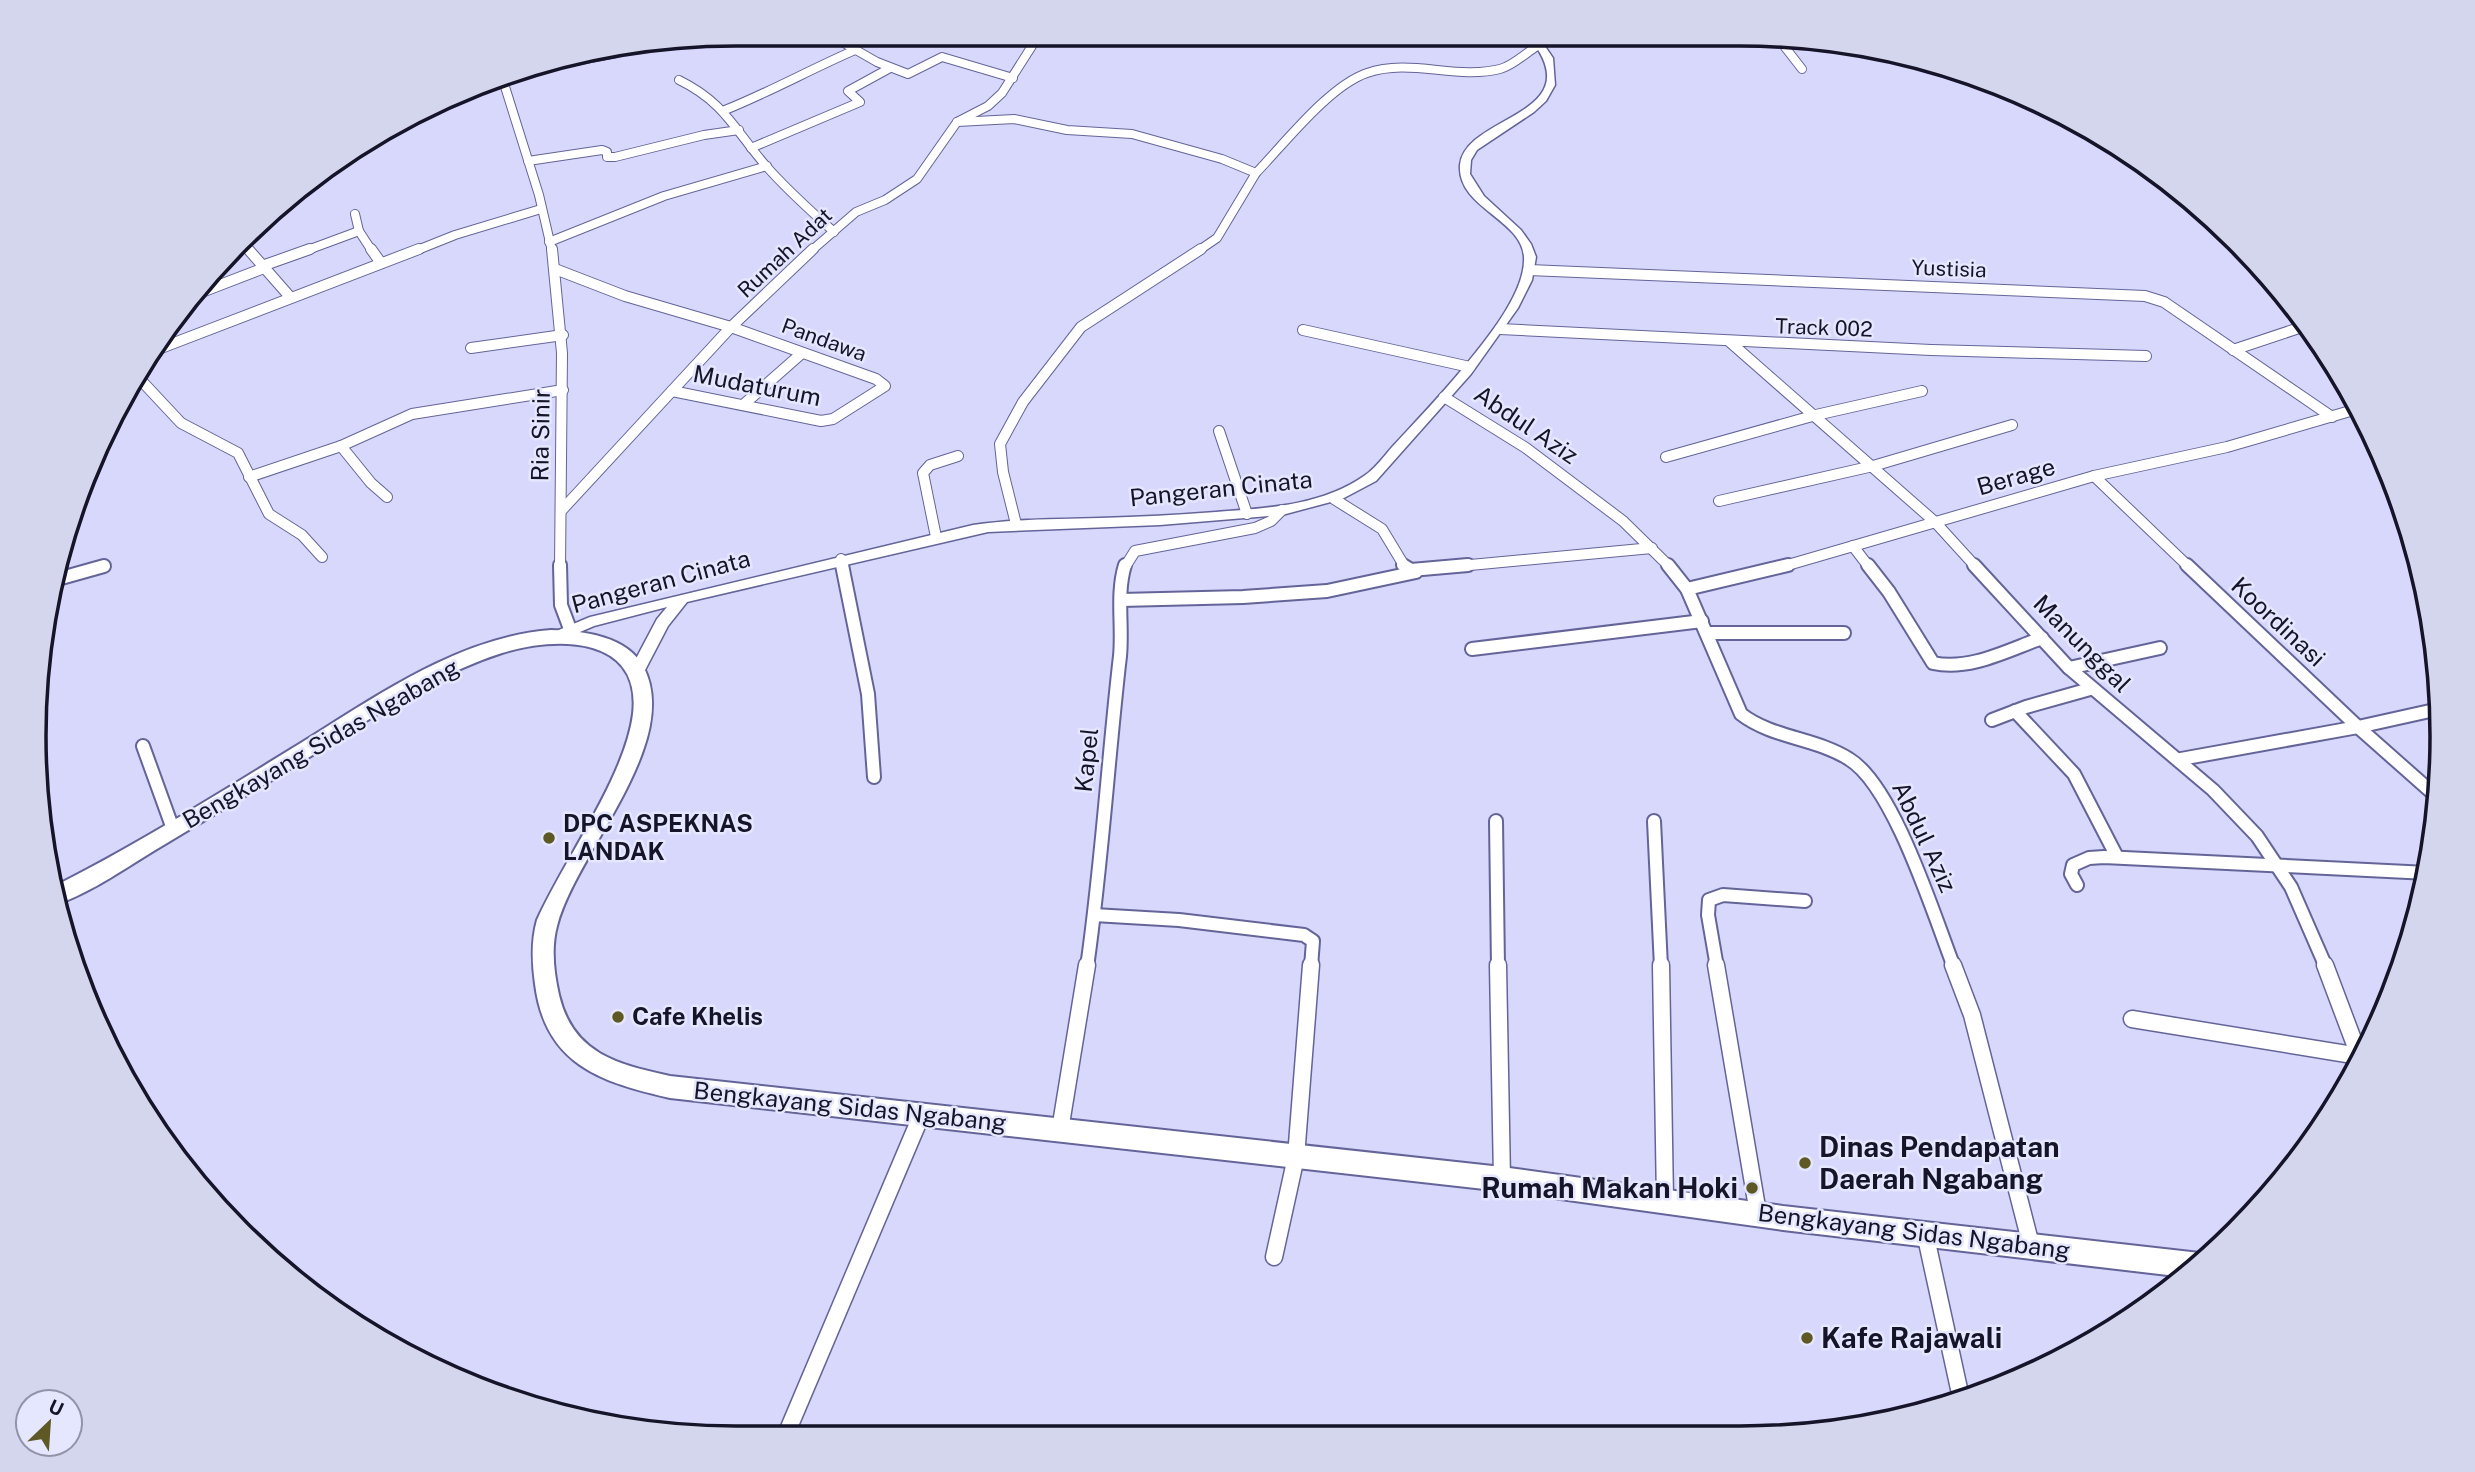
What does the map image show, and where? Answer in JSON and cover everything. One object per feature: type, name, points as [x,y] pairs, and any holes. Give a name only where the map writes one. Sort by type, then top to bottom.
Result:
[{"type":"highway","name":"Bengkayang Sidas Ngabang","points":[[64,891],[173,829],[352,721],[438,674],[505,645],[564,632],[623,654],[638,670],[644,689],[643,715],[637,742],[622,779],[575,862],[547,923],[544,971],[549,1010],[556,1028],[578,1053],[601,1066],[644,1082],[670,1087],[1502,1178],[1758,1213],[2183,1264]]},
{"type":"street","points":[[848,46],[890,68],[912,74],[942,57],[1013,78]]},
{"type":"street","name":"Rumah Adat","points":[[561,511],[731,327],[793,266],[856,212],[885,200],[912,184],[957,122],[993,102],[1013,78],[1032,46]]},
{"type":"street","points":[[1016,524],[1000,444],[1014,414],[1064,343],[1081,327],[1217,238],[1256,173],[1341,86],[1357,77],[1386,68],[1412,66],[1437,70],[1499,69],[1509,65],[1530,46]]},
{"type":"street","points":[[1529,270],[1531,259],[1528,248],[1510,225],[1475,193],[1469,184],[1465,164],[1468,155],[1476,146],[1530,111],[1546,92],[1552,74],[1550,60],[1541,46]]},
{"type":"street","points":[[1786,47],[1802,69]]},
{"type":"street","points":[[725,110],[777,89],[807,71],[855,50]]},
{"type":"street","points":[[586,62],[589,72]]},
{"type":"street","points":[[751,148],[860,102],[848,92],[890,68]]},
{"type":"street","points":[[679,80],[705,92],[725,110],[767,166],[834,232]]},
{"type":"street","name":"Ria Sinir","points":[[504,86],[528,161],[549,242],[563,335],[561,605],[564,632]]},
{"type":"street","points":[[957,122],[1009,119],[1067,130],[1132,134],[1222,159],[1256,173]]},
{"type":"street","points":[[528,161],[604,150],[607,157],[611,158],[704,135],[739,130]]},
{"type":"street","points":[[549,242],[664,196],[767,166]]},
{"type":"street","points":[[166,346],[455,235],[541,209]]},
{"type":"street","points":[[355,214],[359,231],[381,263]]},
{"type":"street","points":[[211,288],[359,231]]},
{"type":"street","points":[[248,248],[291,298]]},
{"type":"street","points":[[555,269],[625,296],[731,327]]},
{"type":"street","name":"Pangeran Cinata","points":[[564,632],[682,598],[936,537],[1016,524],[1143,522],[1247,514],[1334,499],[1371,478],[1444,397],[1500,329],[1529,270]]},
{"type":"street","name":"Yustisia","points":[[1529,270],[2132,295],[2164,302],[2332,417]]},
{"type":"street","name":"Pandawa","points":[[731,327],[876,379],[884,385],[882,390],[834,419]]},
{"type":"street","name":"Track 002","points":[[1500,329],[1730,342],[2021,354],[2146,356]]},
{"type":"street","points":[[2232,350],[2296,329]]},
{"type":"street","points":[[1303,330],[1470,366]]},
{"type":"street","points":[[471,348],[563,335]]},
{"type":"street","name":"Manunggal","points":[[1730,342],[1936,522],[2091,689],[2181,759],[2255,834],[2277,864],[2315,935],[2356,1045]]},
{"type":"street","points":[[743,405],[802,353]]},
{"type":"street","points":[[143,383],[181,423],[238,453],[256,493],[270,513],[283,526],[302,536],[322,557]]},
{"type":"street","points":[[249,477],[341,446],[400,418],[426,410],[563,390]]},
{"type":"street","name":"Mudaturum","points":[[672,391],[802,419],[834,419]]},
{"type":"street","points":[[1666,457],[1816,415],[1922,391]]},
{"type":"street","name":"Abdul Aziz","points":[[1444,397],[1526,447],[1623,521],[1652,548],[1687,589],[1741,714],[1754,724],[1824,747],[1861,766],[1870,776],[1907,844],[1972,1015],[2031,1245]]},
{"type":"street","name":"Berage","points":[[1687,589],[1853,546],[2094,477],[2227,446],[2348,412]]},
{"type":"street","points":[[1719,501],[1873,466],[2012,425]]},
{"type":"street","points":[[1219,431],[1247,514]]},
{"type":"street","points":[[341,446],[371,483],[387,496]]},
{"type":"street","points":[[936,537],[923,473],[930,466],[958,456]]},
{"type":"street","name":"Koordinasi","points":[[2094,477],[2358,727],[2427,788]]},
{"type":"street","points":[[1334,499],[1382,529],[1405,568],[1419,570]]},
{"type":"street","name":"Kapel","points":[[1060,1130],[1094,915],[1109,742],[1122,642],[1121,600],[1129,554],[1255,527],[1271,521],[1282,510]]},
{"type":"street","points":[[1853,546],[1889,592],[1933,663],[1941,667],[1956,666],[2042,638]]},
{"type":"street","points":[[1121,600],[1243,597],[1327,591],[1419,570],[1652,548]]},
{"type":"street","points":[[841,559],[868,694],[874,776]]},
{"type":"street","points":[[64,577],[104,566]]},
{"type":"street","points":[[638,670],[662,624],[682,598]]},
{"type":"street","points":[[1472,649],[1704,627],[1844,633]]},
{"type":"street","points":[[2070,668],[2160,648]]},
{"type":"street","points":[[1992,720],[2091,689]]},
{"type":"street","points":[[2015,711],[2074,774],[2117,858]]},
{"type":"street","points":[[2181,759],[2429,711]]},
{"type":"street","points":[[143,747],[173,829]]},
{"type":"street","points":[[1496,821],[1502,1178]]},
{"type":"street","points":[[1654,821],[1662,953],[1661,1102],[1665,1200]]},
{"type":"street","points":[[2077,885],[2071,874],[2073,865],[2089,858],[2277,864],[2416,872]]},
{"type":"street","points":[[1758,1213],[1709,906],[1710,900],[1723,895],[1805,901]]},
{"type":"street","points":[[1094,915],[1236,926],[1304,935],[1312,941],[1296,1157],[1274,1257]]},
{"type":"street","points":[[2132,1018],[2350,1055]]},
{"type":"street","points":[[790,1426],[920,1116]]},
{"type":"street","points":[[1925,1234],[1959,1390]]},
{"type":"place","name":"DPC ASPEKNAS LANDAK","points":[[549,838]]},
{"type":"place","name":"Cafe Khelis","points":[[618,1017]]},
{"type":"place","name":"Dinas Pendapatan Daerah Ngabang","points":[[1805,1163]]},
{"type":"place","name":"Rumah Makan Hoki","points":[[1752,1188]]},
{"type":"place","name":"Kafe Rajawali","points":[[1807,1338]]}]
